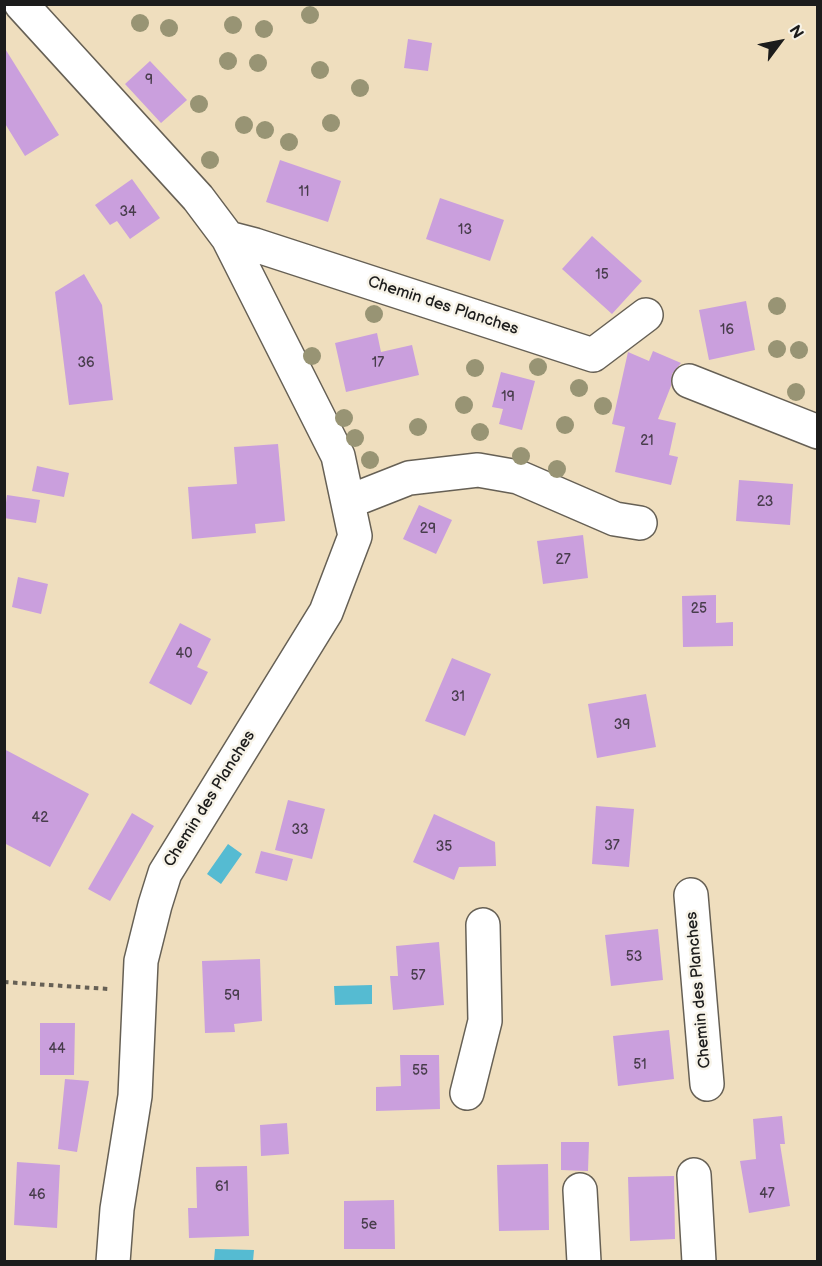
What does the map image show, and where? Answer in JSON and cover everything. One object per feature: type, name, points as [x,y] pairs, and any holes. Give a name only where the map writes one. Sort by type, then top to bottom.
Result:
[{"type":"street","name":"Chemin des Planches","points":[[21,4],[190,190],[228,238],[338,456],[355,536],[326,612],[165,873],[141,961],[135,1096],[117,1209],[113,1262]]},
{"type":"street","name":"Chemin des Planches","points":[[228,238],[593,356],[646,315]]},
{"type":"street","points":[[689,381],[818,432]]},
{"type":"street","points":[[348,502],[409,478],[478,470],[518,477],[615,519],[640,523]]},
{"type":"street","name":"Chemin des Planches","points":[[691,895],[706,1084]]},
{"type":"street","points":[[467,1094],[485,1021],[483,925]]},
{"type":"street","points":[[694,1175],[699,1262]]},
{"type":"street","points":[[580,1190],[584,1262]]},
{"type":"path","points":[[4,982],[115,990]]},
{"type":"water","points":[[228,844],[242,854],[221,884],[207,874]]},
{"type":"water","points":[[372,985],[372,1004],[335,1005],[334,986]]},
{"type":"water","points":[[215,1249],[254,1250],[253,1261],[214,1261]]},
{"type":"building","points":[[408,39],[432,43],[428,71],[404,68]]},
{"type":"building","points":[[4,47],[59,135],[25,156],[4,122]]},
{"type":"building","points":[[150,61],[187,100],[161,123],[125,84]]},
{"type":"building","points":[[280,160],[341,181],[328,222],[266,202]]},
{"type":"building","points":[[132,179],[160,218],[130,239],[117,221],[110,225],[95,205]]},
{"type":"building","points":[[440,198],[504,220],[490,261],[426,239]]},
{"type":"building","points":[[592,236],[642,281],[612,314],[562,269]]},
{"type":"building","points":[[84,274],[102,305],[113,400],[69,405],[55,292]]},
{"type":"building","points":[[746,301],[755,350],[709,360],[699,310]]},
{"type":"building","points":[[377,333],[381,352],[412,345],[419,375],[346,392],[335,343]]},
{"type":"building","points":[[653,351],[681,363],[672,374],[671,386],[658,419],[676,423],[669,455],[678,457],[671,485],[615,472],[625,427],[612,424],[628,352],[649,361]]},
{"type":"building","points":[[501,372],[535,381],[522,430],[499,424],[503,409],[492,407]]},
{"type":"building","points":[[278,444],[285,521],[255,524],[256,533],[192,539],[188,487],[237,484],[234,447]]},
{"type":"building","points":[[37,466],[69,473],[64,497],[32,491]]},
{"type":"building","points":[[739,480],[793,484],[790,525],[736,521]]},
{"type":"building","points":[[7,495],[40,500],[36,523],[4,518]]},
{"type":"building","points":[[419,505],[452,520],[436,554],[403,539]]},
{"type":"building","points":[[583,535],[588,578],[543,584],[537,541]]},
{"type":"building","points":[[18,577],[48,584],[41,614],[12,607]]},
{"type":"building","points":[[716,595],[716,623],[733,622],[733,646],[683,647],[682,596]]},
{"type":"building","points":[[180,623],[211,639],[197,667],[208,672],[191,705],[149,683]]},
{"type":"building","points":[[452,658],[491,674],[465,736],[425,721]]},
{"type":"building","points":[[646,694],[656,747],[597,758],[588,704]]},
{"type":"building","points":[[4,749],[89,794],[50,867],[4,843]]},
{"type":"building","points":[[288,800],[325,809],[312,859],[275,850]]},
{"type":"building","points":[[596,806],[634,809],[629,867],[592,864]]},
{"type":"building","points":[[132,813],[154,826],[110,901],[88,889]]},
{"type":"building","points":[[434,814],[495,842],[496,866],[459,867],[454,880],[413,862]]},
{"type":"building","points":[[261,851],[293,859],[287,881],[255,873]]},
{"type":"building","points":[[658,929],[663,980],[611,986],[605,935]]},
{"type":"building","points":[[439,942],[444,1005],[393,1010],[390,976],[398,976],[396,946]]},
{"type":"building","points":[[260,959],[262,1021],[234,1024],[235,1032],[205,1033],[202,961]]},
{"type":"building","points":[[40,1023],[75,1023],[74,1075],[40,1075]]},
{"type":"building","points":[[669,1030],[674,1079],[618,1086],[613,1036]]},
{"type":"building","points":[[400,1055],[439,1055],[440,1109],[376,1111],[376,1087],[401,1086]]},
{"type":"building","points":[[65,1079],[89,1081],[77,1152],[58,1149]]},
{"type":"building","points":[[782,1116],[785,1144],[780,1144],[790,1206],[749,1213],[740,1161],[756,1159],[753,1119]]},
{"type":"building","points":[[287,1123],[289,1154],[261,1156],[260,1125]]},
{"type":"building","points":[[561,1142],[589,1142],[588,1171],[561,1170]]},
{"type":"building","points":[[17,1162],[60,1165],[57,1228],[14,1225]]},
{"type":"building","points":[[548,1164],[549,1230],[499,1231],[497,1165]]},
{"type":"building","points":[[247,1166],[249,1236],[189,1238],[188,1208],[197,1208],[196,1167]]},
{"type":"building","points":[[674,1176],[675,1239],[630,1241],[628,1177]]},
{"type":"building","points":[[394,1200],[395,1249],[344,1249],[344,1201]]}]
